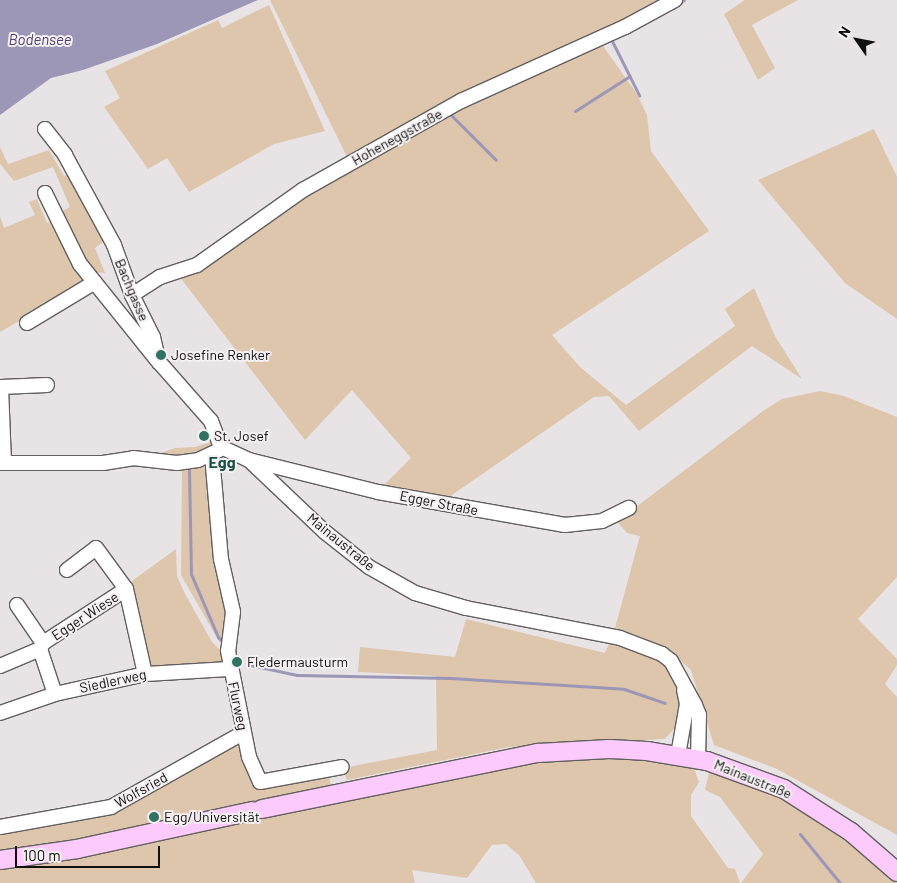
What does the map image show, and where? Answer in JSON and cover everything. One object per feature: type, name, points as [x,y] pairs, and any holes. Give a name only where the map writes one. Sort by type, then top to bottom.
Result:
[{"type":"main road","points":[[0,860],[77,849],[538,752],[609,749],[678,754],[698,758]]},
{"type":"main road","name":"Mainaustraße","points":[[698,758],[759,778],[804,800],[851,832],[897,872]]},
{"type":"street","name":"Hoheneggstraße","points":[[132,295],[160,277],[197,265],[302,190],[461,101],[625,27],[675,0]]},
{"type":"street","name":"Bachgasse","points":[[45,129],[65,155],[100,216],[114,245],[132,295],[153,337],[159,362],[211,421],[216,451]]},
{"type":"street","points":[[45,193],[69,247],[159,362]]},
{"type":"street","points":[[27,323],[95,282]]},
{"type":"street","points":[[47,385],[1,387],[2,463],[103,463],[133,458],[177,463],[216,451]]},
{"type":"street","name":"Mainaustraße","points":[[216,451],[249,460],[325,532],[369,567],[415,593],[466,608],[638,643],[670,661],[681,678],[699,715],[698,758]]},
{"type":"street","name":"Flurweg","points":[[216,451],[221,560],[233,612],[228,651],[230,669],[249,758],[260,782],[342,766]]},
{"type":"street","name":"Egger Straße","points":[[249,460],[378,492],[565,525],[602,521],[629,508]]},
{"type":"street","name":"Egger Wiese","points":[[67,570],[96,548],[126,589],[145,674]]},
{"type":"street","name":"Egger Wiese","points":[[0,666],[42,646],[126,589]]},
{"type":"street","name":"Egger Wiese","points":[[17,604],[42,646],[55,694]]},
{"type":"street","name":"Siedlerweg","points":[[0,713],[55,694],[145,674],[230,669]]},
{"type":"street","name":"Mainaustraße","points":[[678,754],[686,704],[681,678]]},
{"type":"street","name":"Wolfsried","points":[[0,827],[111,807],[243,732]]},
{"type":"shaded area","points":[[270,0],[675,0],[598,39],[637,94],[647,115],[651,151],[709,231],[552,335],[580,367],[626,405],[735,326],[725,309],[754,288],[775,336],[802,379],[752,346],[639,431],[609,396],[594,397],[446,499],[382,487],[411,458],[352,390],[305,440],[176,272],[350,163]]},
{"type":"shaded area","points":[[745,0],[798,0],[752,25],[775,68],[758,80],[724,14]]},
{"type":"shaded area","points":[[269,5],[325,131],[274,144],[189,192],[167,158],[148,169],[104,107],[120,98],[105,71],[218,20],[222,28]]},
{"type":"shaded area","points":[[874,129],[897,177],[897,319],[845,283],[758,180]]},
{"type":"shaded area","points":[[0,147],[8,164],[49,150],[64,176],[71,173],[107,239],[95,248],[105,273],[93,272],[74,248],[59,213],[70,207],[53,167],[14,181],[0,164]]},
{"type":"shaded area","points":[[37,199],[47,223],[54,221],[89,281],[0,332],[0,216],[4,228],[35,215],[29,202]]},
{"type":"shaded area","points":[[820,391],[844,396],[897,417],[897,577],[858,619],[897,659],[897,665],[885,684],[897,697],[897,835],[777,769],[714,745],[691,670],[664,647],[615,628],[640,536],[627,533],[614,518],[632,510],[763,411],[782,399]]},
{"type":"shaded area","points":[[211,442],[212,449],[193,459],[155,455],[175,448],[195,447]]},
{"type":"shaded area","points":[[210,466],[230,612],[227,641],[220,643],[181,575],[182,470]]},
{"type":"shaded area","points":[[176,549],[177,576],[185,594],[212,642],[226,656],[218,666],[151,670],[132,581]]},
{"type":"shaded area","points":[[466,619],[605,653],[610,641],[654,657],[671,667],[683,700],[678,724],[665,739],[509,747],[347,780],[344,772],[353,766],[437,750],[436,676],[358,672],[360,647],[455,657]]},
{"type":"shaded area","points":[[234,744],[243,750],[260,789],[329,777],[332,788],[21,852],[0,852],[0,832],[109,811]]},
{"type":"shaded area","points":[[571,756],[657,760],[693,766],[699,782],[691,795],[691,816],[728,868],[735,869],[740,883],[536,883],[519,855],[506,844],[492,845],[467,878],[412,870],[415,883],[0,883],[0,866],[135,845],[407,783]]},
{"type":"shaded area","points":[[711,763],[769,782],[897,865],[897,883],[741,883],[763,854],[720,797],[705,790]]},
{"type":"water","name":"Bodensee","points":[[0,0],[258,0],[157,44],[83,70],[51,78],[0,115]]},
{"type":"waterway","points":[[678,4],[684,0]]},
{"type":"waterway","points":[[611,39],[639,95]]},
{"type":"waterway","points":[[575,111],[630,76]]},
{"type":"waterway","points":[[449,113],[496,160]]},
{"type":"waterway","points":[[189,470],[191,574],[218,637],[224,643]]},
{"type":"waterway","points":[[250,665],[297,675],[451,678],[624,689],[665,703]]},
{"type":"waterway","points":[[800,834],[840,883]]},
{"type":"place","name":"Josefine Renker","points":[[161,355]]},
{"type":"place","name":"St. Josef","points":[[204,436]]},
{"type":"place","name":"Fledermausturm","points":[[237,662]]},
{"type":"place","name":"Egg/Universität","points":[[154,817]]},
{"type":"district","name":"Egg","points":[[222,462]]}]
